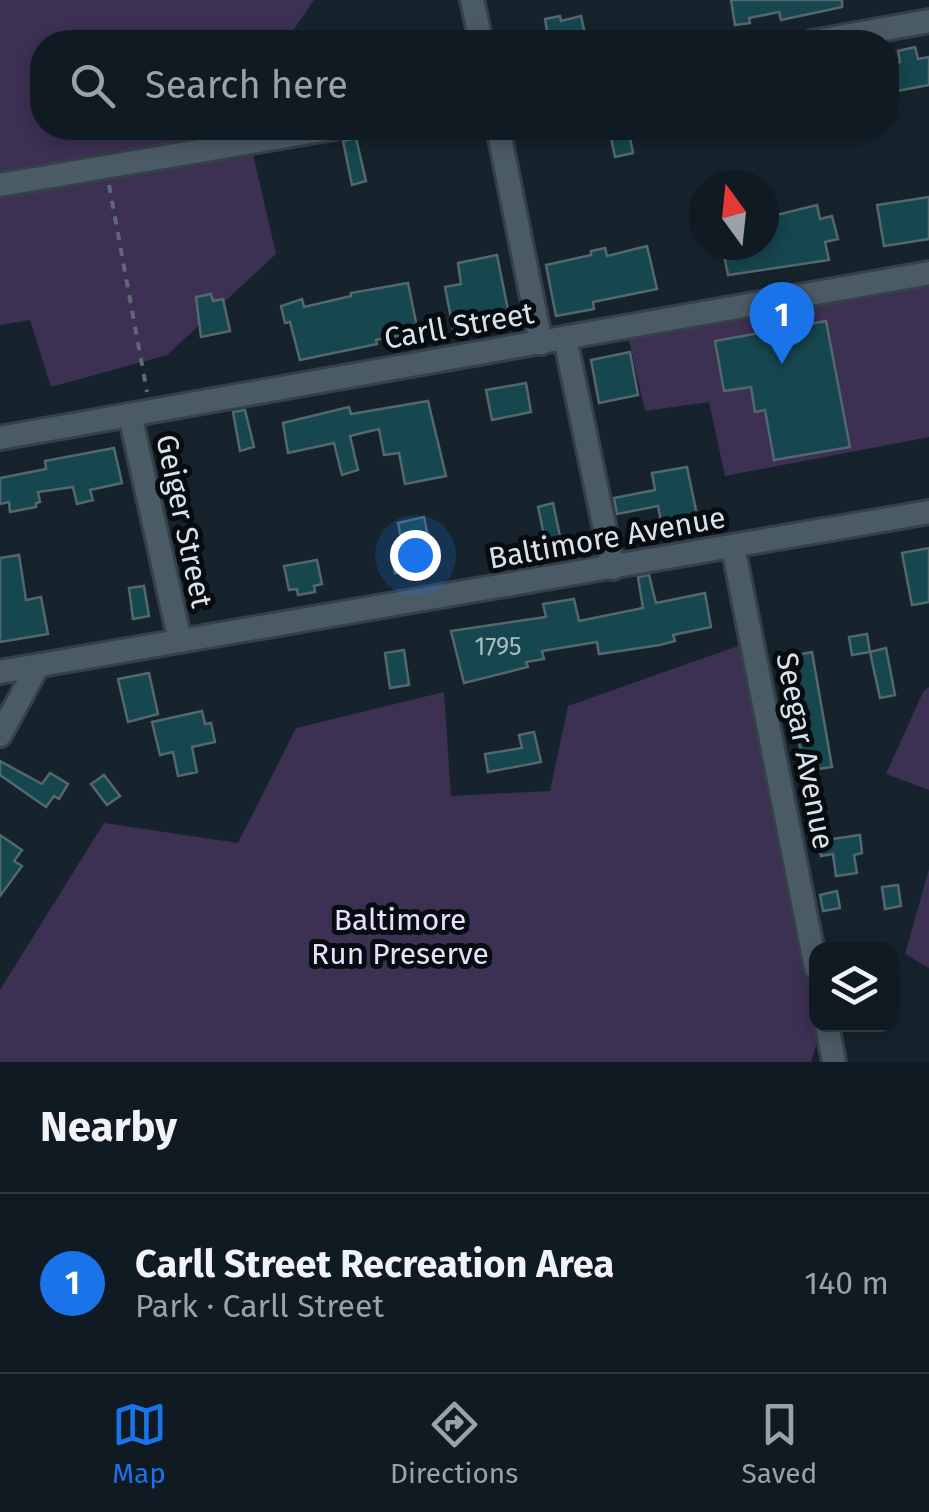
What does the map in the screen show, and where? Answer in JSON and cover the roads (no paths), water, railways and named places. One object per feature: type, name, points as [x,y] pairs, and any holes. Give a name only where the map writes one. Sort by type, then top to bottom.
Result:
[{"type":"street","points":[[472,0],[478,30]]},
{"type":"street","points":[[879,30],[929,21]]},
{"type":"street","points":[[0,184],[262,140]]},
{"type":"street","points":[[501,140],[613,568]]},
{"type":"street","name":"Carll Street","points":[[0,438],[929,274]]},
{"type":"street","name":"Geiger Street","points":[[140,413],[180,641]]},
{"type":"street","name":"Baltimore Avenue","points":[[0,672],[929,512]]},
{"type":"street","name":"Seegar Avenue","points":[[732,547],[811,942]]},
{"type":"street","points":[[0,734],[36,667]]},
{"type":"street","points":[[828,1032],[834,1062]]},
{"type":"place","name":"Carll Street Recreation Area","points":[[782,364]]},
{"type":"park label","name":"Baltimore Run Preserve","points":[[400,937]]}]
